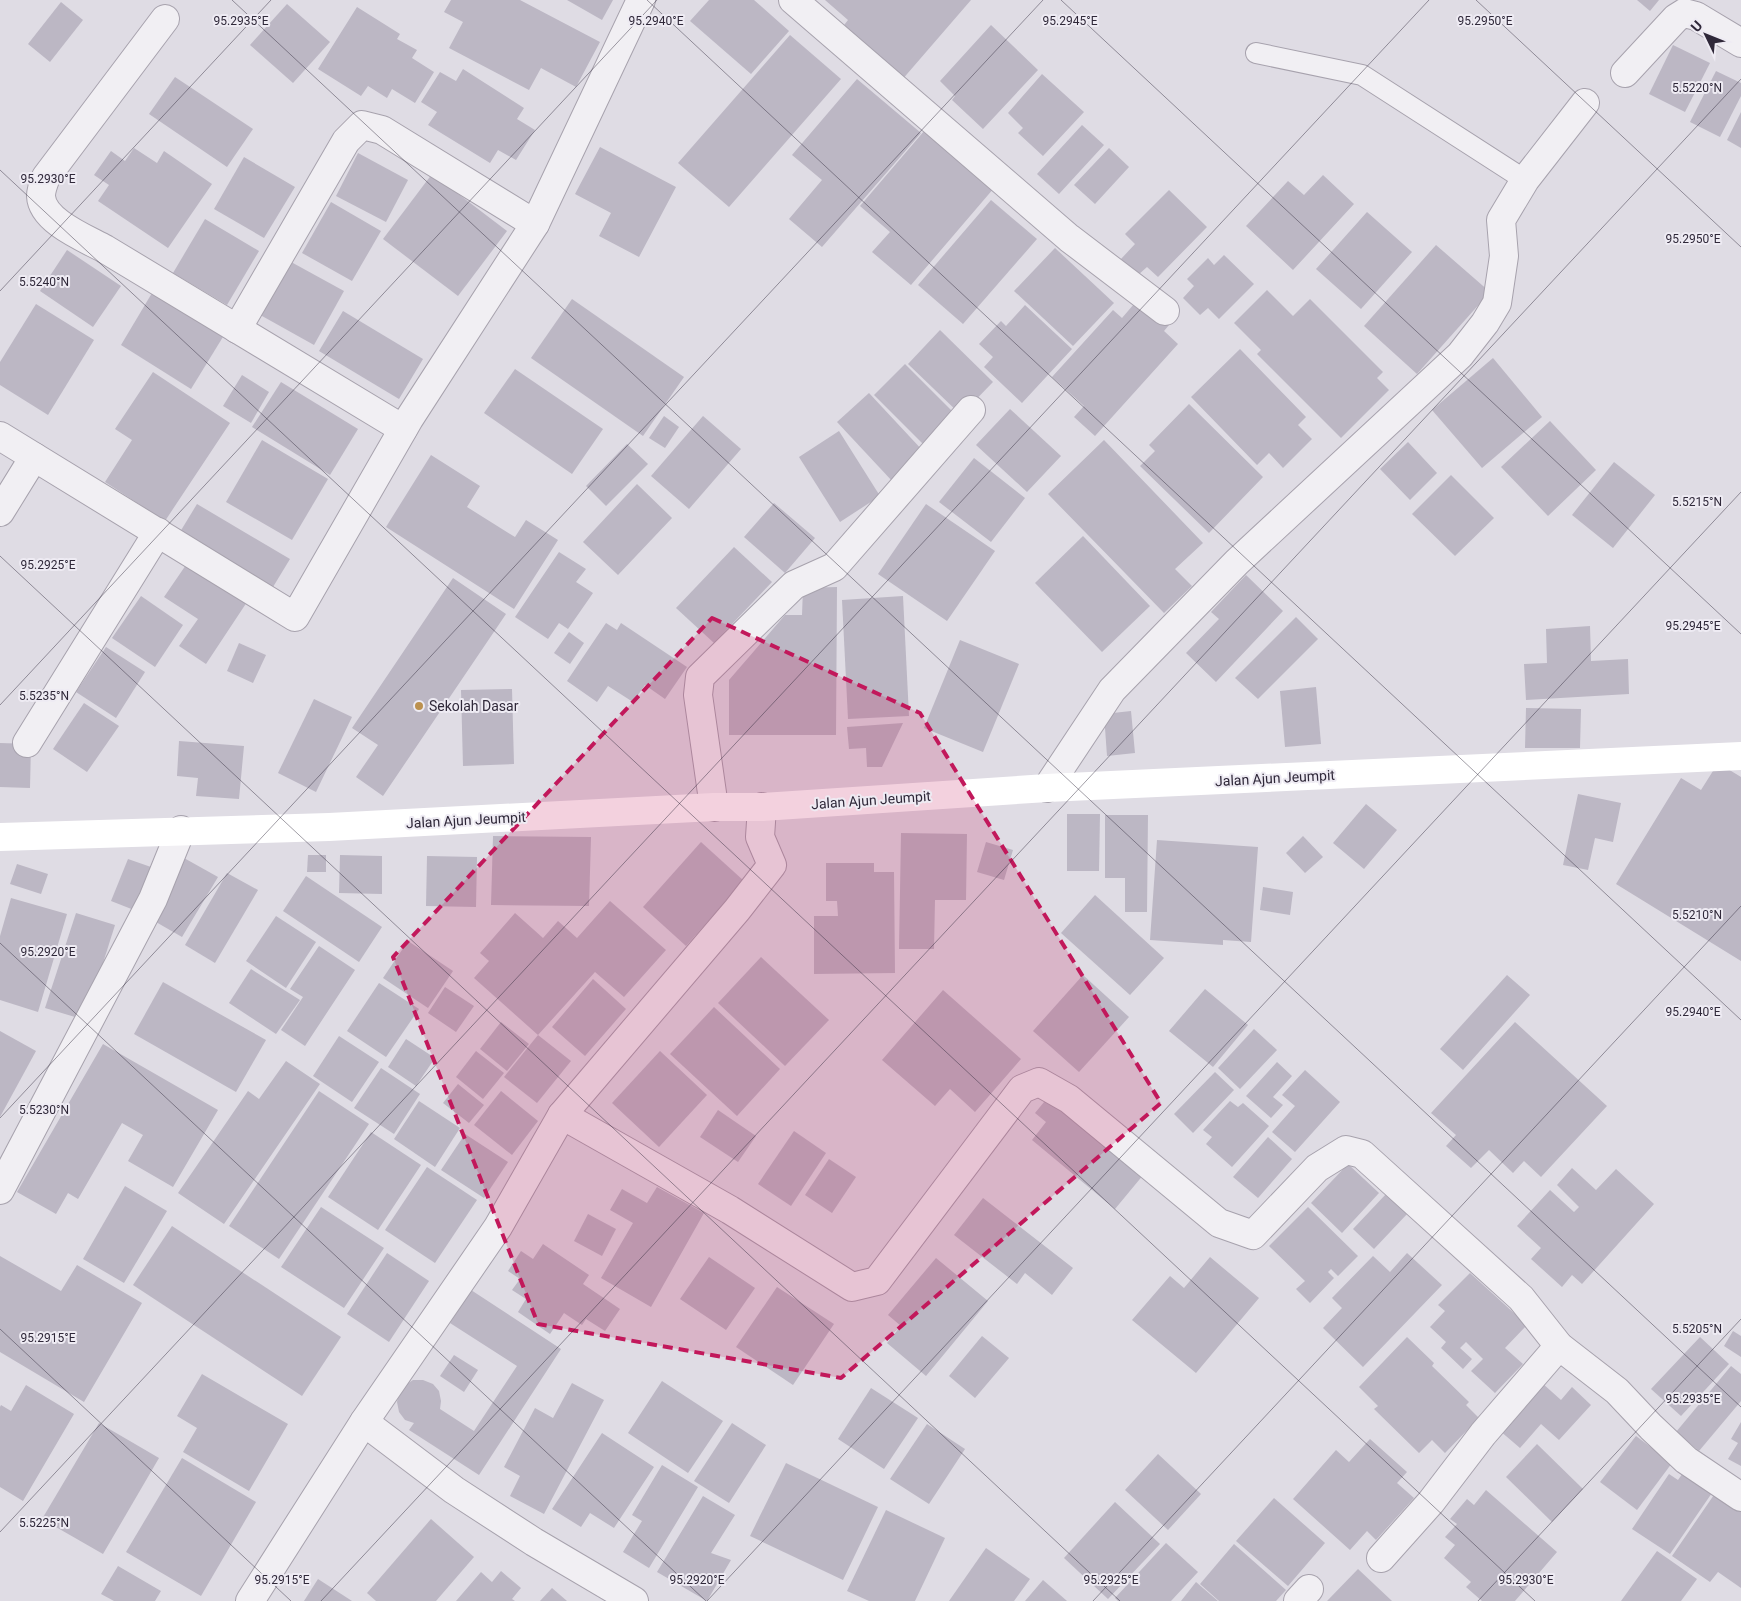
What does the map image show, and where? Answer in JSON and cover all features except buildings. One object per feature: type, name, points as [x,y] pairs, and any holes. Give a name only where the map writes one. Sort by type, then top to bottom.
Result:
[{"type":"street","points":[[0,436],[295,617],[403,429],[536,224],[641,0]]},
{"type":"street","points":[[793,0],[1069,238],[1164,311]]},
{"type":"street","points":[[1625,72],[1676,18],[1684,13],[1696,16],[1741,43]]},
{"type":"street","points":[[165,19],[46,177],[41,195],[45,210],[60,224],[105,249],[403,429]]},
{"type":"street","points":[[1047,788],[1112,690],[1237,562],[1460,355],[1485,323],[1497,303],[1504,256],[1501,220],[1525,180],[1585,104]]},
{"type":"street","points":[[237,329],[346,141],[362,126],[382,130],[536,224]]},
{"type":"street","points":[[714,807],[698,695],[700,677],[794,585],[834,567],[970,410]]},
{"type":"street","points":[[0,512],[34,457]]},
{"type":"street","points":[[27,743],[158,532]]},
{"type":"street","name":"Jalan Ajun Jeumpit","points":[[0,837],[329,827],[714,807],[762,807],[1047,788],[1741,756]]},
{"type":"street","points":[[250,1601],[364,1422],[498,1227],[562,1115],[772,865],[760,837],[762,807]]},
{"type":"street","points":[[0,1190],[153,899],[181,830]]},
{"type":"street","points":[[562,1115],[730,1210],[852,1288],[877,1280],[1022,1089],[1039,1082],[1069,1099],[1219,1223],[1253,1236],[1317,1168],[1346,1150],[1362,1154],[1521,1298],[1559,1346],[1617,1391],[1686,1460],[1741,1497]]},
{"type":"street","points":[[1381,1558],[1431,1502],[1483,1434],[1559,1346]]},
{"type":"street","points":[[364,1422],[454,1490],[534,1542],[634,1601]]},
{"type":"lane","points":[[1256,53],[1362,75],[1525,180]]},
{"type":"highlighted area","points":[[712,618],[920,713],[1161,1103],[841,1378],[538,1324],[393,957]]},
{"type":"place","name":"Sekolah Dasar","points":[[419,706]]}]
